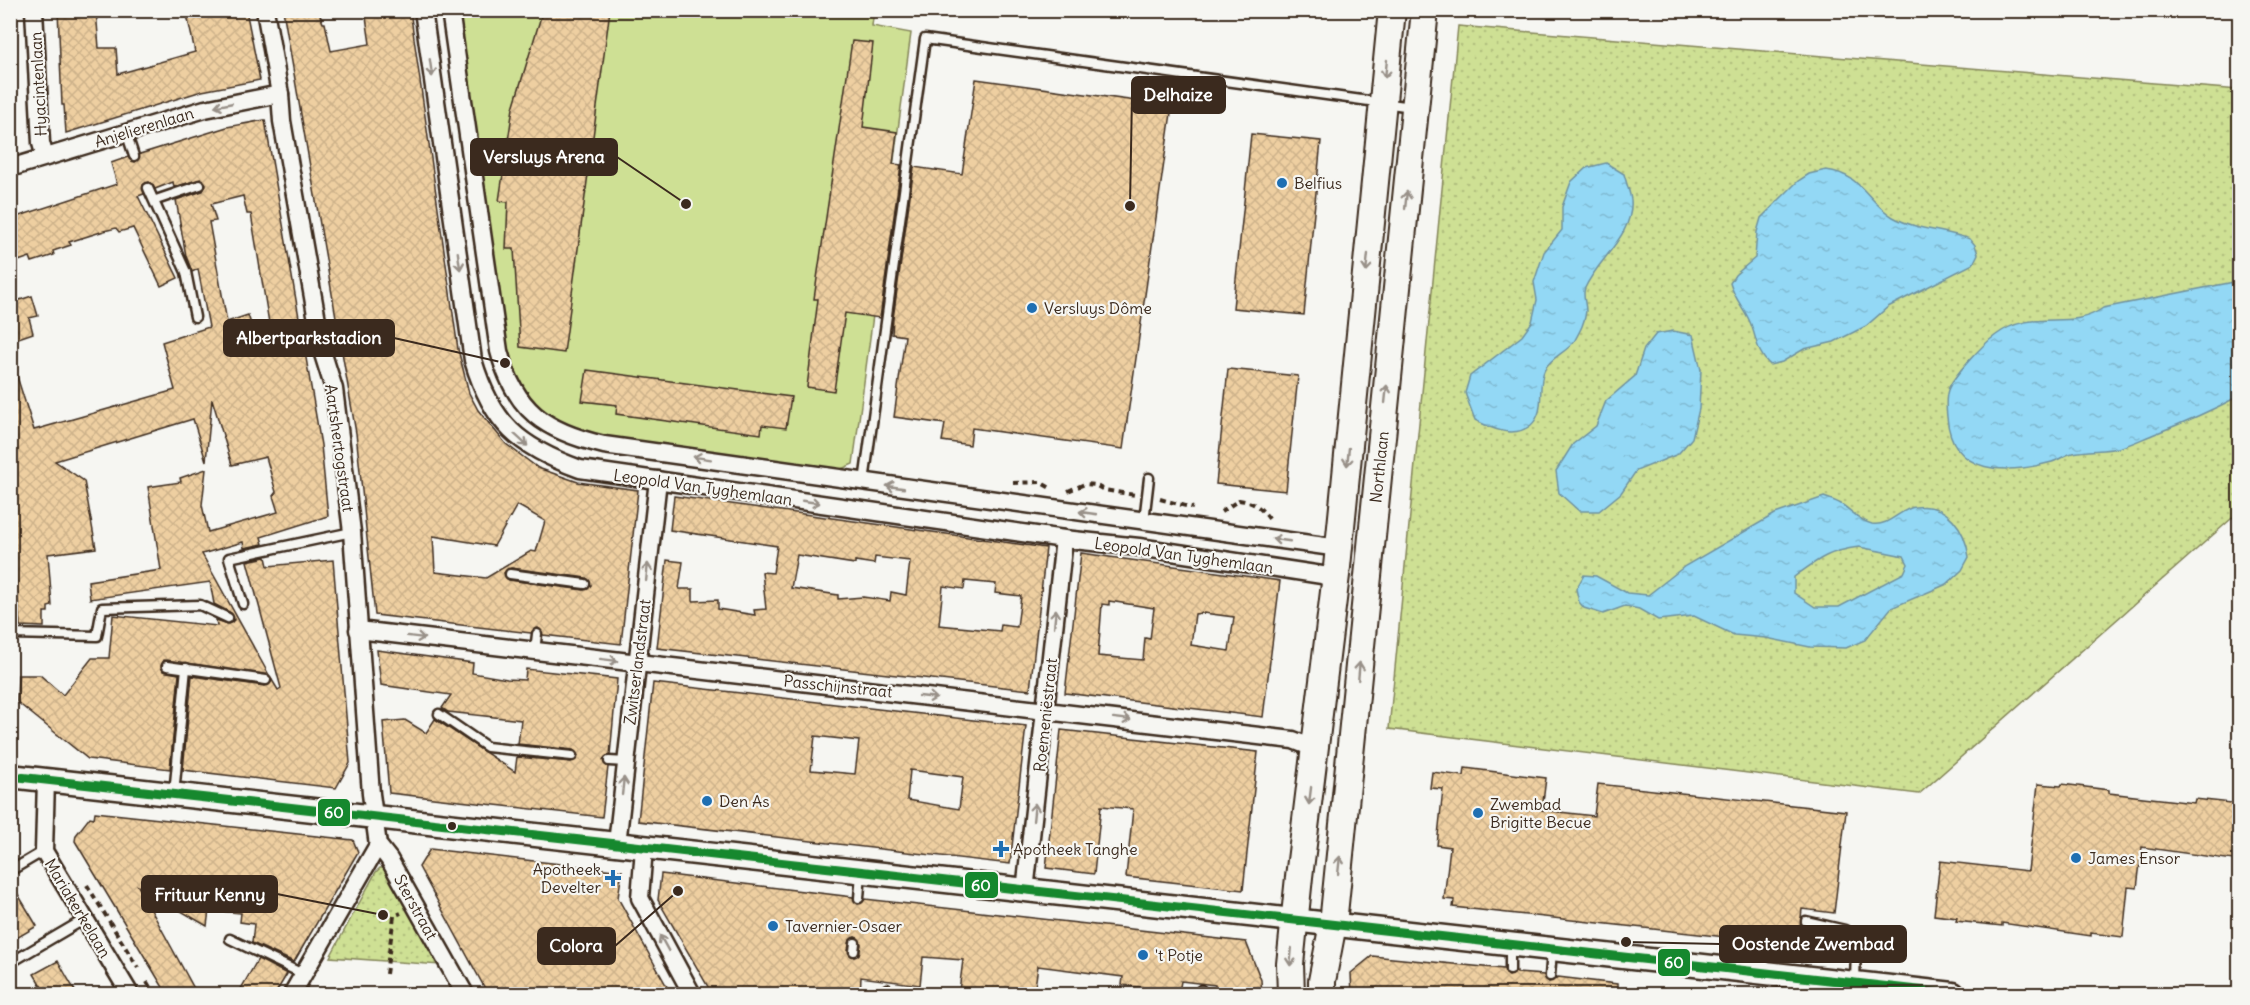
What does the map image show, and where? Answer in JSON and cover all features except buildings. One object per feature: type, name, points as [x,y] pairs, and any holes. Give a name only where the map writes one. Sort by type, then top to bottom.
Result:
[{"type":"main road","name":"Northlaan","points":[[1291,994],[1290,964],[1339,548],[1392,10]]},
{"type":"main road","name":"Northlaan","points":[[1322,994],[1322,981],[1334,924],[1425,10]]},
{"type":"main road","points":[[10,776],[1334,924],[1552,950],[1810,987],[1855,984],[1953,994]]},
{"type":"street","name":"Hyacintenlaan","points":[[34,10],[41,143],[45,157]]},
{"type":"street","name":"Aartshertogstraat","points":[[265,10],[323,354],[334,389],[352,532],[371,795],[376,817]]},
{"type":"street","name":"Leopold Van Tyghemlaan","points":[[423,10],[473,360],[488,401],[500,419],[531,448],[549,458],[580,469],[1064,539],[1139,547],[1322,575],[1334,580]]},
{"type":"street","name":"Leopold Van Tyghemlaan","points":[[450,10],[499,351],[505,374],[521,401],[548,425],[573,438],[604,445],[1339,548]]},
{"type":"street","name":"Anjelierenlaan","points":[[10,168],[205,109],[280,94]]},
{"type":"street","name":"Zwitserlandstraat","points":[[616,844],[617,761],[637,664],[658,480]]},
{"type":"street","name":"Roemeniëstraat","points":[[1026,891],[1064,539]]},
{"type":"street","name":"Passchijnstraat","points":[[358,630],[1293,740],[1316,749]]},
{"type":"street","name":"Mariakerkelaan","points":[[46,780],[44,851],[130,994]]},
{"type":"street","points":[[292,994],[378,845],[376,817]]},
{"type":"street","name":"Sterstraat","points":[[378,845],[389,859],[465,994]]},
{"type":"street","points":[[644,848],[640,898],[692,994]]},
{"type":"lane","points":[[864,482],[925,39],[1416,107]]},
{"type":"lane","points":[[126,132],[134,156]]},
{"type":"lane","points":[[156,200],[200,185]]},
{"type":"lane","points":[[148,188],[156,200],[186,272],[195,317]]},
{"type":"lane","points":[[1144,521],[1149,478]]},
{"type":"lane","points":[[243,604],[229,558],[352,532]]},
{"type":"lane","points":[[510,574],[585,584]]},
{"type":"lane","points":[[544,588],[545,578]]},
{"type":"lane","points":[[10,634],[97,636],[102,608],[200,604],[228,618]]},
{"type":"lane","points":[[535,651],[537,634]]},
{"type":"lane","points":[[167,666],[266,680]]},
{"type":"lane","points":[[174,794],[186,668]]},
{"type":"lane","points":[[439,714],[487,747],[572,756]]},
{"type":"lane","points":[[10,871],[44,851]]},
{"type":"lane","points":[[859,898],[861,872]]},
{"type":"lane","points":[[10,963],[85,919]]},
{"type":"lane","points":[[1806,921],[1845,930],[1856,946],[1855,984]]},
{"type":"lane","points":[[230,939],[303,974]]},
{"type":"lane","points":[[1510,946],[1510,970]]},
{"type":"lane","points":[[1550,976],[1552,950]]},
{"type":"path","points":[[386,974],[394,916],[415,906]]},
{"type":"green space","points":[[874,10],[872,26],[911,33],[853,464],[834,472],[590,438],[561,429],[520,391],[505,353],[455,11]]},
{"type":"green space","points":[[1458,26],[2239,90],[2239,512],[1919,794],[1389,729]]},
{"type":"green space","points":[[380,868],[385,868],[440,965],[330,957]]},
{"type":"water","points":[[1606,163],[1624,174],[1631,200],[1627,224],[1585,288],[1585,319],[1575,340],[1545,369],[1541,383],[1539,413],[1536,419],[1524,429],[1510,432],[1475,420],[1465,393],[1470,376],[1522,336],[1532,322],[1537,300],[1534,282],[1544,252],[1562,230],[1562,207],[1571,182],[1586,168]]},
{"type":"water","points":[[1826,170],[1856,182],[1884,211],[1893,217],[1921,227],[1970,239],[1978,254],[1973,264],[1888,307],[1866,326],[1834,342],[1804,349],[1782,362],[1770,365],[1759,350],[1750,322],[1730,283],[1735,275],[1755,258],[1757,232],[1761,218],[1798,181],[1809,174]]},
{"type":"water","points":[[2239,281],[2239,396],[2197,417],[2127,445],[2113,449],[2073,453],[2035,466],[2001,469],[1985,466],[1971,461],[1959,451],[1951,437],[1947,417],[1948,390],[1969,361],[1996,335],[2024,322],[2078,318],[2103,308]]},
{"type":"water","points":[[1673,331],[1693,335],[1701,370],[1699,409],[1692,438],[1678,454],[1636,471],[1621,493],[1599,511],[1579,511],[1559,493],[1556,471],[1573,444],[1596,426],[1606,401],[1635,376],[1644,349],[1656,334]]},
{"type":"water","points":[[1824,497],[1841,504],[1859,518],[1872,524],[1884,523],[1910,508],[1937,509],[1946,513],[1959,528],[1969,557],[1962,570],[1947,584],[1891,608],[1865,640],[1846,648],[1810,647],[1766,638],[1734,635],[1694,616],[1658,620],[1639,609],[1625,606],[1603,614],[1584,608],[1579,602],[1576,589],[1584,575],[1596,576],[1627,593],[1648,595],[1685,566],[1775,514]],"holes":[[[1859,547],[1904,556],[1908,564],[1904,573],[1839,607],[1815,607],[1794,593],[1794,577],[1817,561],[1839,551]]]},
{"type":"transit line","name":"60","points":[[10,776],[1953,994]]},
{"type":"place","name":"Belfius","points":[[1282,183]]},
{"type":"place","name":"Versluys Arena","points":[[686,204]]},
{"type":"place","name":"Delhaize","points":[[1130,206]]},
{"type":"place","name":"Versluys Dôme","points":[[1032,308]]},
{"type":"place","name":"Albertparkstadion","points":[[505,363]]},
{"type":"place","name":"Den As","points":[[707,801]]},
{"type":"place","name":"Zwembad Brigitte Becue","points":[[1478,813]]},
{"type":"place","name":"Apotheek Tanghe","points":[[1001,849]]},
{"type":"place","name":"James Ensor","points":[[2076,858]]},
{"type":"place","name":"Apotheek Develter","points":[[613,878]]},
{"type":"place","name":"Colora","points":[[678,891]]},
{"type":"place","name":"Frituur Kenny","points":[[383,915]]},
{"type":"place","name":"Tavernier-Osaer","points":[[773,926]]},
{"type":"place","name":"Oostende Zwembad","points":[[1626,942]]},
{"type":"place","name":"'t Potje","points":[[1143,955]]}]
